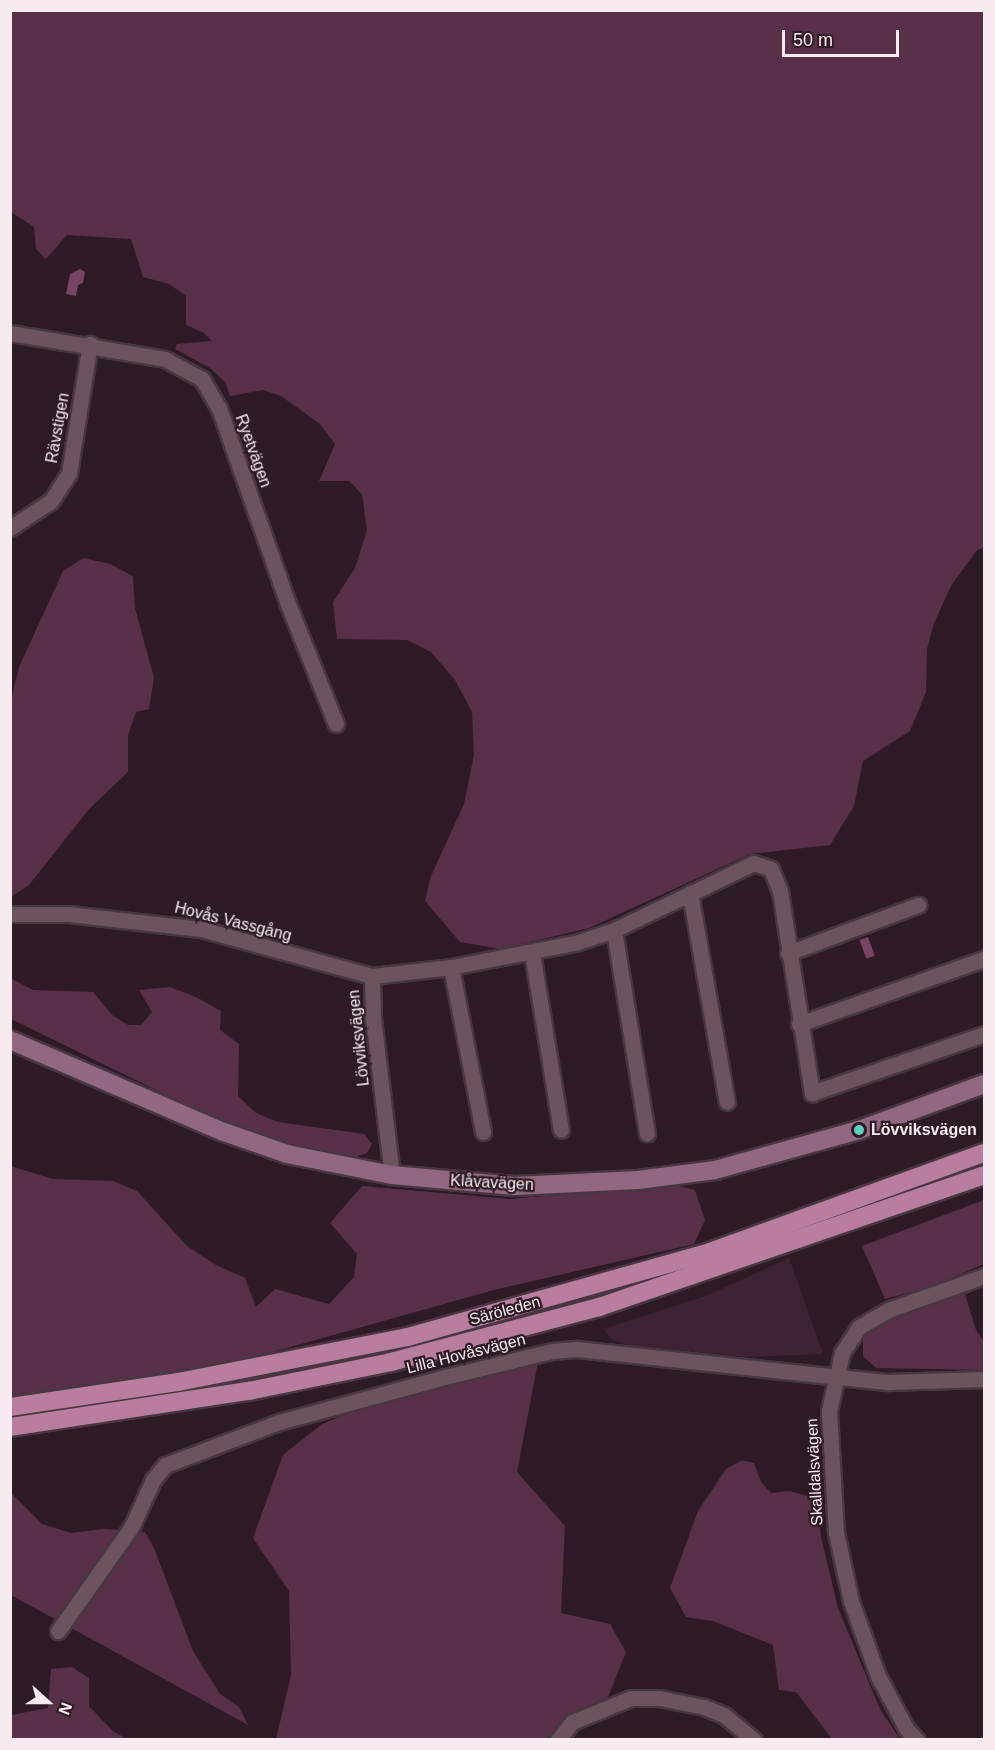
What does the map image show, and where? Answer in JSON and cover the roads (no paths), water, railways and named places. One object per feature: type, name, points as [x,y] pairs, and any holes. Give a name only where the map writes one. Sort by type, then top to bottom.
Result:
[{"type":"main road","name":"Säröleden","points":[[10,1407],[259,1367],[441,1328],[710,1251],[984,1153]]},
{"type":"main road","name":"Säröleden","points":[[10,1427],[249,1391],[391,1362],[653,1290],[984,1175]]},
{"type":"street","name":"Ryetvägen","points":[[10,333],[90,344],[179,364],[202,379],[209,390],[336,724]]},
{"type":"street","name":"Rävstigen","points":[[10,528],[51,501],[69,473],[90,344]]},
{"type":"street","name":"Lövviksvägen","points":[[392,1175],[373,1018],[372,976],[451,967],[532,953],[614,930],[754,863],[763,864],[777,876],[799,1024],[812,1093],[984,1034]]},
{"type":"street","points":[[690,893],[727,1102]]},
{"type":"street","points":[[788,953],[918,905]]},
{"type":"street","name":"Hovås Vassgång","points":[[10,914],[68,914],[201,929],[372,976]]},
{"type":"street","points":[[614,930],[647,1133]]},
{"type":"street","points":[[532,953],[561,1130]]},
{"type":"street","points":[[799,1024],[984,959]]},
{"type":"street","points":[[451,967],[483,1131]]},
{"type":"street","name":"Klåvavägen","points":[[10,1040],[253,1143],[344,1167],[392,1175],[548,1186],[638,1180],[715,1170],[860,1130],[984,1084]]},
{"type":"street","name":"Skalldalsvägen","points":[[917,1740],[906,1728],[878,1676],[847,1581],[836,1533],[830,1474],[829,1411],[835,1376],[842,1353],[860,1327],[888,1310],[984,1276]]},
{"type":"street","name":"Lilla Hovåsvägen","points":[[58,1631],[132,1526],[153,1480],[165,1464],[222,1440],[446,1377],[552,1351],[619,1352],[888,1382],[984,1379]]},
{"type":"street","points":[[558,1740],[572,1722],[604,1707],[641,1698],[704,1707],[724,1715],[754,1740]]},
{"type":"place","name":"Lövviksvägen","points":[[859,1130]]}]
